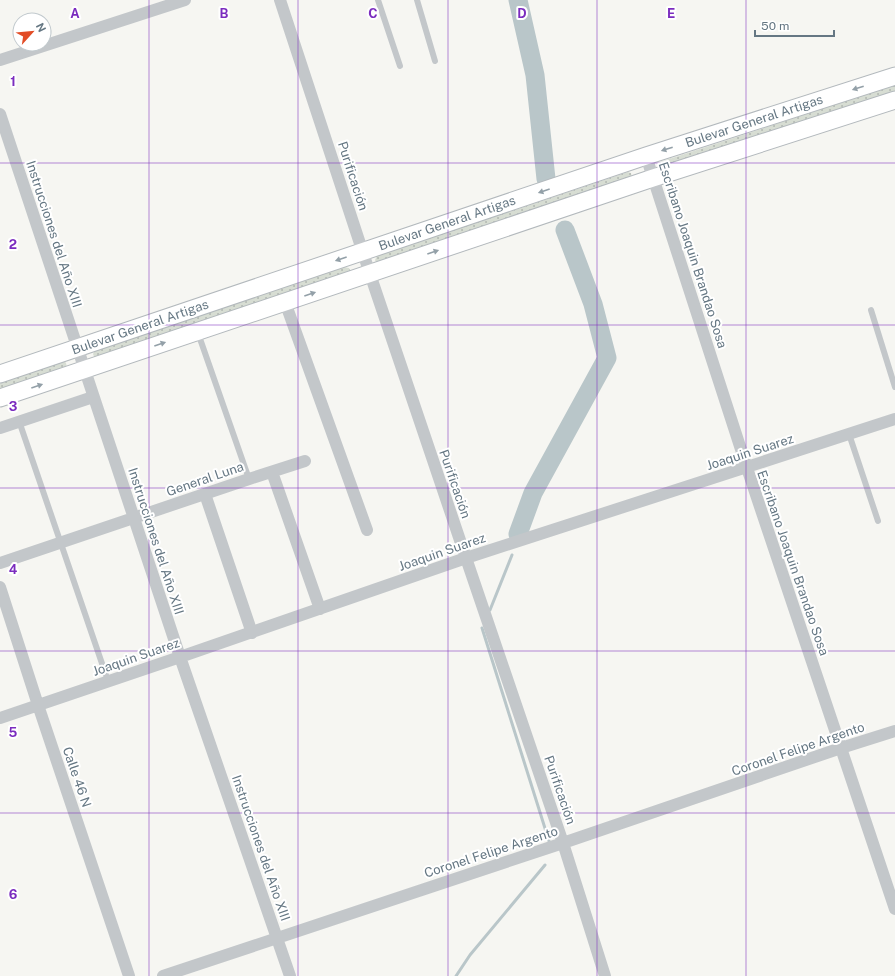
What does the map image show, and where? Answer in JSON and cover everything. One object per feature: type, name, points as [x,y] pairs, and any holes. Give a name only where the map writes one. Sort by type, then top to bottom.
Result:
[{"type":"street","points":[[0,60],[184,0]]},
{"type":"street","name":"Purificación","points":[[280,0],[370,274],[564,843],[605,976]]},
{"type":"street","name":"Bulevar General Artigas","points":[[0,374],[646,156],[895,76]]},
{"type":"street","name":"Bulevar General Artigas","points":[[0,398],[653,178],[895,100]]},
{"type":"street","name":"Instrucciones del Año XIII","points":[[0,114],[180,657],[278,937],[290,976]]},
{"type":"street","name":"Escribano Joaquin Brandao Sosa","points":[[646,156],[747,468],[895,909]]},
{"type":"street","points":[[285,302],[367,530]]},
{"type":"street","points":[[0,428],[93,397]]},
{"type":"street","name":"Joaquin Suarez","points":[[0,718],[252,633],[466,558],[895,419]]},
{"type":"street","name":"General Luna","points":[[0,563],[305,461]]},
{"type":"street","points":[[272,472],[320,609]]},
{"type":"street","points":[[205,494],[252,633]]},
{"type":"street","name":"Calle 46 N","points":[[0,587],[38,705],[130,976]]},
{"type":"street","name":"Coronel Felipe Argento","points":[[163,976],[895,731]]},
{"type":"lane","points":[[378,0],[400,66]]},
{"type":"lane","points":[[417,0],[435,61]]},
{"type":"lane","points":[[871,310],[895,387]]},
{"type":"lane","points":[[197,332],[250,479]]},
{"type":"lane","points":[[19,421],[108,682]]},
{"type":"lane","points":[[849,434],[878,521]]},
{"type":"shaded area","points":[[895,85],[895,94],[659,169],[658,165],[660,162]]},
{"type":"shaded area","points":[[628,172],[631,173],[632,178],[377,264],[375,260],[377,256]]},
{"type":"shaded area","points":[[344,267],[349,268],[351,272],[95,359],[93,354],[95,350]]},
{"type":"shaded area","points":[[63,361],[66,363],[67,368],[0,392],[0,382]]},
{"type":"waterway","points":[[518,0],[535,75],[546,179]]},
{"type":"waterway","points":[[518,534],[533,493],[607,358],[593,304],[565,230]]},
{"type":"waterway","points":[[490,610],[512,555]]},
{"type":"waterway","points":[[482,628],[549,841]]},
{"type":"waterway","points":[[456,976],[470,955],[545,865]]}]
